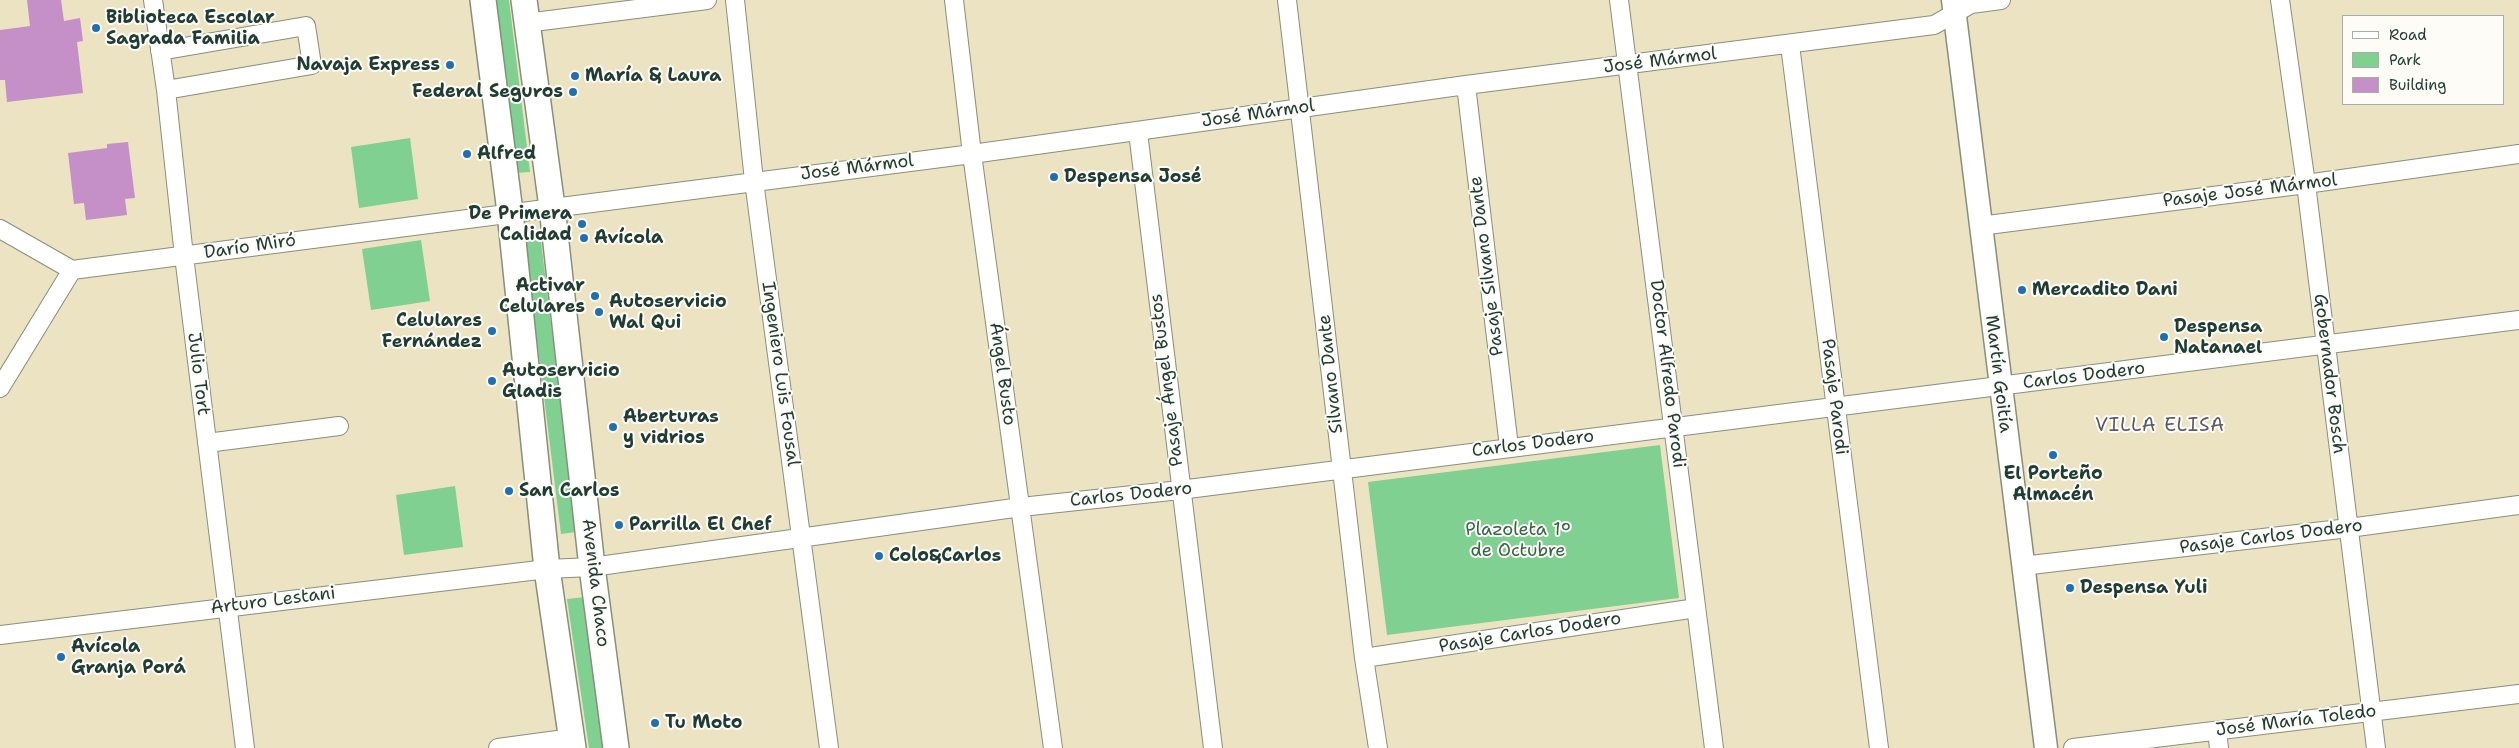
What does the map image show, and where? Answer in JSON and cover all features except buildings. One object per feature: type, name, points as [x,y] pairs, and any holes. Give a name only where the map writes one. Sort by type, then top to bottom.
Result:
[{"type":"main road","points":[[483,0],[510,212],[547,569],[572,743]]},
{"type":"main road","name":"Avenida Chaco","points":[[525,11],[552,207],[592,567],[616,748]]},
{"type":"street","name":"Julio Tort","points":[[153,0],[166,90],[184,256],[245,748]]},
{"type":"street","points":[[525,11],[707,0]]},
{"type":"street","name":"Ingeniero Luis Fousal","points":[[735,0],[754,181],[829,748]]},
{"type":"street","name":"Ángel Busto","points":[[954,0],[972,154],[1053,748]]},
{"type":"street","name":"Silvano Dante","points":[[1287,0],[1364,658],[1378,748]]},
{"type":"street","name":"Doctor Alfredo Parodi","points":[[1619,0],[1714,748]]},
{"type":"street","name":"José Mármol","points":[[510,212],[972,154],[1466,85],[1790,45],[1934,25],[1954,7],[2001,0]]},
{"type":"street","name":"Gobernador Bosch","points":[[2280,0],[2306,184],[2376,748]]},
{"type":"street","name":"Martín Goitía","points":[[1954,7],[2046,748]]},
{"type":"street","points":[[160,51],[306,26],[312,65],[166,90]]},
{"type":"street","name":"Pasaje Parodi","points":[[1790,45],[1879,748]]},
{"type":"street","name":"Pasaje Silvano Dante","points":[[1466,85],[1509,447]]},
{"type":"street","name":"Pasaje Ángel Bustos","points":[[1138,132],[1180,490],[1213,748]]},
{"type":"street","name":"Pasaje José Mármol","points":[[1980,226],[2306,184],[2519,154]]},
{"type":"street","name":"Darío Miró","points":[[72,270],[510,212]]},
{"type":"street","points":[[0,229],[72,270],[0,388]]},
{"type":"street","name":"Carlos Dodero","points":[[547,569],[592,567],[1020,507],[1180,490],[2519,320]]},
{"type":"street","points":[[207,443],[339,426]]},
{"type":"street","name":"Pasaje Carlos Dodero","points":[[2022,566],[2349,528],[2519,505]]},
{"type":"street","name":"Arturo Lestani","points":[[0,635],[227,606],[547,569]]},
{"type":"street","name":"Pasaje Carlos Dodero","points":[[1364,658],[1696,608]]},
{"type":"street","name":"José María Toledo","points":[[2074,748],[2218,739],[2372,711],[2519,694]]},
{"type":"street","points":[[498,748],[572,743]]},
{"type":"green space","points":[[493,0],[509,0],[530,172],[515,173]]},
{"type":"green space","points":[[410,138],[418,199],[359,208],[351,147]]},
{"type":"green space","points":[[540,233],[576,532],[561,534],[524,235]]},
{"type":"green space","points":[[421,240],[430,301],[371,310],[362,249]]},
{"type":"green space","name":"Plazoleta 1° de Octubre","points":[[1660,445],[1679,598],[1387,635],[1368,482]]},
{"type":"green space","points":[[455,486],[463,547],[404,555],[396,495]]},
{"type":"green space","points":[[586,597],[606,748],[589,748],[567,599]]},
{"type":"place","name":"Biblioteca Escolar Sagrada Familia","points":[[96,28]]},
{"type":"place","name":"Navaja Express","points":[[450,65]]},
{"type":"place","name":"María & Laura","points":[[575,76]]},
{"type":"place","name":"Federal Seguros","points":[[573,92]]},
{"type":"place","name":"Alfred","points":[[467,154]]},
{"type":"place","name":"Despensa José","points":[[1054,177]]},
{"type":"place","name":"De Primera Calidad","points":[[582,224]]},
{"type":"place","name":"Avícola","points":[[584,238]]},
{"type":"place","name":"Mercadito Dani","points":[[2022,290]]},
{"type":"place","name":"Activar Celulares","points":[[595,296]]},
{"type":"place","name":"Autoservicio Wal Qui","points":[[599,312]]},
{"type":"place","name":"Celulares Fernández","points":[[492,331]]},
{"type":"place","name":"Despensa Natanael","points":[[2164,337]]},
{"type":"place","name":"Autoservicio Gladis","points":[[492,381]]},
{"type":"place","name":"Aberturas y vidrios","points":[[613,427]]},
{"type":"place","name":"El Porteño Almacén","points":[[2053,455]]},
{"type":"place","name":"San Carlos","points":[[509,491]]},
{"type":"place","name":"Parrilla El Chef","points":[[619,525]]},
{"type":"place","name":"Colo&Carlos","points":[[879,556]]},
{"type":"place","name":"Despensa Yuli","points":[[2070,588]]},
{"type":"place","name":"Avícola Granja Porá","points":[[61,657]]},
{"type":"place","name":"Tu Moto","points":[[655,723]]},
{"type":"district","name":"VILLA ELISA","points":[[2160,426]]}]
